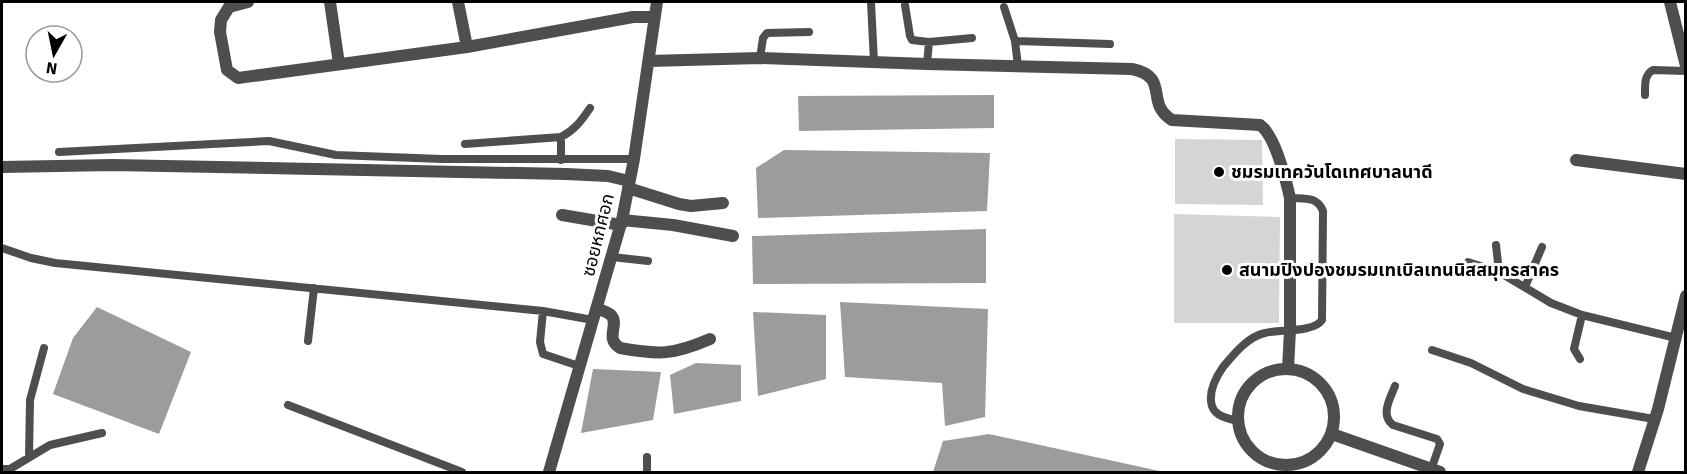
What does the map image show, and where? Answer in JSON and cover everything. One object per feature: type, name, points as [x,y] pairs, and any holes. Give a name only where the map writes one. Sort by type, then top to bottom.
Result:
[{"type":"street","points":[[248,2],[229,7],[221,20],[220,32],[226,65],[231,74],[238,78],[466,47],[644,17]]},
{"type":"street","points":[[330,2],[339,64]]},
{"type":"street","points":[[458,2],[466,47]]},
{"type":"street","name":"ซอยหกศอก","points":[[549,472],[575,365],[612,257],[650,61],[644,17],[657,2]]},
{"type":"street","points":[[1670,2],[1683,46],[1686,66]]},
{"type":"street","points":[[650,61],[760,57],[927,64],[1116,68],[1143,71],[1150,75],[1160,109],[1172,120],[1260,125],[1266,129],[1271,139],[1290,198],[1288,369]]},
{"type":"street","points":[[1576,160],[1686,174]]},
{"type":"street","points":[[2,167],[113,165],[608,176],[679,204],[691,206],[723,202]]},
{"type":"street","points":[[562,215],[619,223],[656,223],[733,236]]},
{"type":"street","points":[[1638,472],[1686,296]]},
{"type":"street","points":[[591,316],[610,315],[612,340],[620,348],[667,354],[710,339]]},
{"type":"street","points":[[1288,369],[1314,377],[1327,390],[1335,416],[1332,434],[1322,450],[1298,464],[1280,465],[1262,459],[1248,447],[1238,421],[1243,395],[1254,381],[1270,372],[1288,369]]},
{"type":"street","points":[[1332,434],[1436,471]]},
{"type":"lane","points":[[871,2],[874,62]]},
{"type":"lane","points":[[905,5],[912,40],[929,42],[972,38]]},
{"type":"lane","points":[[1004,7],[1015,41],[1018,66]]},
{"type":"lane","points":[[760,57],[767,33],[809,32]]},
{"type":"lane","points":[[1015,41],[1110,44]]},
{"type":"lane","points":[[927,64],[929,42]]},
{"type":"lane","points":[[1645,95],[1646,76],[1649,72],[1653,70],[1686,71]]},
{"type":"lane","points":[[465,144],[561,136],[572,131],[590,108]]},
{"type":"lane","points":[[561,136],[561,160]]},
{"type":"lane","points":[[59,152],[269,141],[336,155],[442,159],[630,160]]},
{"type":"lane","points":[[1238,421],[1221,417],[1212,409],[1210,400],[1212,386],[1233,354],[1250,340],[1264,333],[1311,328],[1322,320],[1323,211],[1320,203],[1312,199],[1290,198]]},
{"type":"lane","points":[[1496,245],[1499,272]]},
{"type":"lane","points":[[1525,287],[1542,247]]},
{"type":"lane","points":[[2,248],[55,263],[543,311],[570,316],[591,316]]},
{"type":"lane","points":[[612,257],[648,261]]},
{"type":"lane","points":[[1468,262],[1499,272],[1551,303],[1582,315],[1676,338]]},
{"type":"lane","points":[[308,340],[314,288]]},
{"type":"lane","points":[[543,311],[540,349],[543,354],[575,365]]},
{"type":"lane","points":[[1580,359],[1574,349],[1582,315]]},
{"type":"lane","points":[[29,457],[30,400],[44,348]]},
{"type":"lane","points":[[1432,350],[1471,363],[1523,388],[1579,406],[1654,419]]},
{"type":"lane","points":[[1395,386],[1385,415],[1387,420],[1393,425],[1437,439],[1440,444],[1436,471]]},
{"type":"lane","points":[[288,405],[462,472]]},
{"type":"lane","points":[[2,469],[10,469],[50,445],[102,433]]},
{"type":"lane","points":[[646,472],[647,457]]},
{"type":"shaded area","points":[[994,95],[994,128],[799,131],[798,96]]},
{"type":"shaded area","name":"ชมรมเทควันโดเทศบาลนาดี","points":[[1175,139],[1262,140],[1263,205],[1175,204]]},
{"type":"shaded area","points":[[784,150],[990,153],[987,211],[758,218],[756,168]]},
{"type":"shaded area","name":"สนามปิงปองชมรมเทเบิลเทนนิสสมุทรสาคร","points":[[1174,214],[1280,217],[1279,323],[1174,323]]},
{"type":"shaded area","points":[[986,229],[986,283],[753,284],[752,236]]},
{"type":"shaded area","points":[[840,302],[988,309],[985,417],[945,426],[942,383],[845,377]]},
{"type":"shaded area","points":[[97,307],[191,352],[159,434],[53,394],[73,338]]},
{"type":"shaded area","points":[[753,312],[826,315],[826,379],[758,396]]},
{"type":"shaded area","points":[[696,363],[741,365],[741,401],[674,414],[670,375]]},
{"type":"shaded area","points":[[593,369],[661,372],[653,420],[581,433]]},
{"type":"shaded area","points":[[989,434],[1164,472],[933,472],[943,441]]},
{"type":"place","name":"ชมรมเทควันโดเทศบาลนาดี","points":[[1219,172]]},
{"type":"place","name":"สนามปิงปองชมรมเทเบิลเทนนิสสมุทรสาคร","points":[[1227,270]]}]
